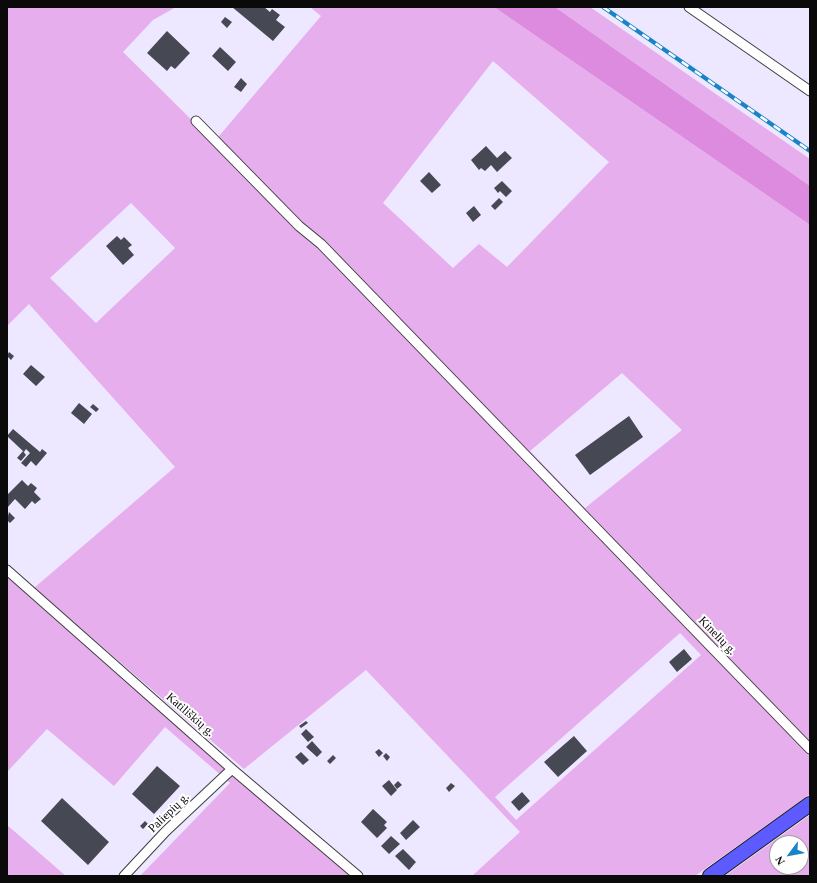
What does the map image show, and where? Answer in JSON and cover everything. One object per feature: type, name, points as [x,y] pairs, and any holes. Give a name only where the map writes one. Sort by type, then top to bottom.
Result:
[{"type":"highway","points":[[710,876],[810,804]]},
{"type":"street","points":[[689,7],[810,91]]},
{"type":"street","name":"Kinelių g.","points":[[196,121],[299,226],[321,244],[810,749]]},
{"type":"street","name":"Katiliškių g.","points":[[7,570],[352,874]]},
{"type":"street","name":"Paliepių g.","points":[[124,876],[166,831],[232,769]]},
{"type":"shaded area","points":[[7,7],[176,7],[153,20],[123,52],[214,142],[321,16],[310,7],[494,7],[810,225],[810,794],[695,876],[472,876],[520,832],[366,670],[244,769],[34,588],[175,467],[29,304],[7,326]],"holes":[[[493,61],[609,162],[507,267],[479,244],[453,268],[383,203]],[[131,203],[175,248],[96,323],[50,278]],[[622,373],[682,430],[585,508],[530,451]],[[680,633],[701,655],[516,820],[495,797]]]},
{"type":"shaded area","points":[[494,7],[555,7],[810,186],[810,225]]},
{"type":"shaded area","points":[[555,7],[590,7],[810,159],[810,186]]},
{"type":"shaded area","points":[[7,577],[113,671],[350,876],[140,876],[230,783],[165,727],[114,786],[47,729],[7,772]]},
{"type":"shaded area","points":[[810,815],[810,876],[725,876],[769,844],[769,875],[809,875],[809,835],[782,835]]},
{"type":"shaded area","points":[[7,825],[66,876],[7,876]]},
{"type":"building","points":[[232,7],[264,7],[270,12],[272,9],[280,15],[276,20],[285,27],[273,41]]},
{"type":"building","points":[[225,17],[232,22],[227,28],[221,22]]},
{"type":"building","points":[[167,31],[190,53],[175,69],[171,66],[167,71],[147,53]]},
{"type":"building","points":[[220,47],[236,62],[228,71],[212,56]]},
{"type":"building","points":[[241,78],[247,84],[241,92],[234,87]]},
{"type":"building","points":[[486,146],[497,158],[505,151],[512,158],[497,172],[491,165],[485,171],[481,168],[479,170],[471,160]]},
{"type":"building","points":[[429,172],[441,185],[432,193],[420,181]]},
{"type":"building","points":[[502,181],[512,191],[506,197],[500,191],[498,193],[494,188]]},
{"type":"building","points":[[499,198],[503,202],[495,210],[491,206]]},
{"type":"building","points":[[474,206],[481,215],[473,222],[466,213]]},
{"type":"building","points":[[117,236],[121,240],[124,237],[132,245],[128,248],[134,255],[123,265],[106,246]]},
{"type":"building","points":[[9,352],[14,356],[11,360],[7,356]]},
{"type":"building","points":[[31,365],[45,377],[36,386],[23,374]]},
{"type":"building","points":[[79,403],[92,414],[84,424],[71,413]]},
{"type":"building","points":[[93,404],[99,409],[96,412],[90,407]]},
{"type":"building","points":[[629,416],[643,437],[590,475],[575,455]]},
{"type":"building","points":[[13,429],[40,452],[42,449],[47,453],[36,466],[31,461],[26,467],[21,463],[30,453],[26,449],[24,452],[7,436]]},
{"type":"building","points":[[23,451],[26,455],[21,461],[17,458]]},
{"type":"building","points":[[22,480],[28,486],[31,483],[37,488],[34,492],[41,499],[35,504],[32,501],[25,509],[15,499],[7,508],[7,495]]},
{"type":"building","points":[[9,512],[15,518],[10,523],[7,520]]},
{"type":"building","points":[[684,649],[692,659],[677,672],[669,662]]},
{"type":"building","points":[[306,721],[308,723],[301,728],[299,726]]},
{"type":"building","points":[[306,729],[314,737],[308,742],[301,734]]},
{"type":"building","points":[[574,736],[587,751],[558,777],[544,762]]},
{"type":"building","points":[[312,741],[322,752],[317,757],[306,747]]},
{"type":"building","points":[[379,749],[383,753],[379,757],[375,752]]},
{"type":"building","points":[[301,752],[309,760],[303,765],[295,757]]},
{"type":"building","points":[[386,753],[390,757],[387,761],[383,756]]},
{"type":"building","points":[[333,755],[336,758],[330,764],[327,761]]},
{"type":"building","points":[[157,766],[180,786],[154,814],[132,794]]},
{"type":"building","points":[[389,780],[397,790],[391,796],[382,786]]},
{"type":"building","points":[[398,781],[402,785],[397,789],[394,785]]},
{"type":"building","points":[[451,783],[455,786],[449,792],[446,788]]},
{"type":"building","points":[[522,792],[530,801],[519,811],[511,802]]},
{"type":"building","points":[[62,798],[109,842],[88,865],[41,821]]},
{"type":"building","points":[[373,809],[387,822],[384,825],[387,828],[377,838],[361,822]]},
{"type":"building","points":[[413,820],[420,827],[406,840],[400,833]]},
{"type":"building","points":[[145,821],[148,824],[143,829],[140,826]]},
{"type":"building","points":[[391,836],[400,844],[389,854],[381,846]]},
{"type":"building","points":[[403,849],[416,862],[409,870],[395,856]]},
{"type":"railway","points":[[603,7],[810,151]]}]
